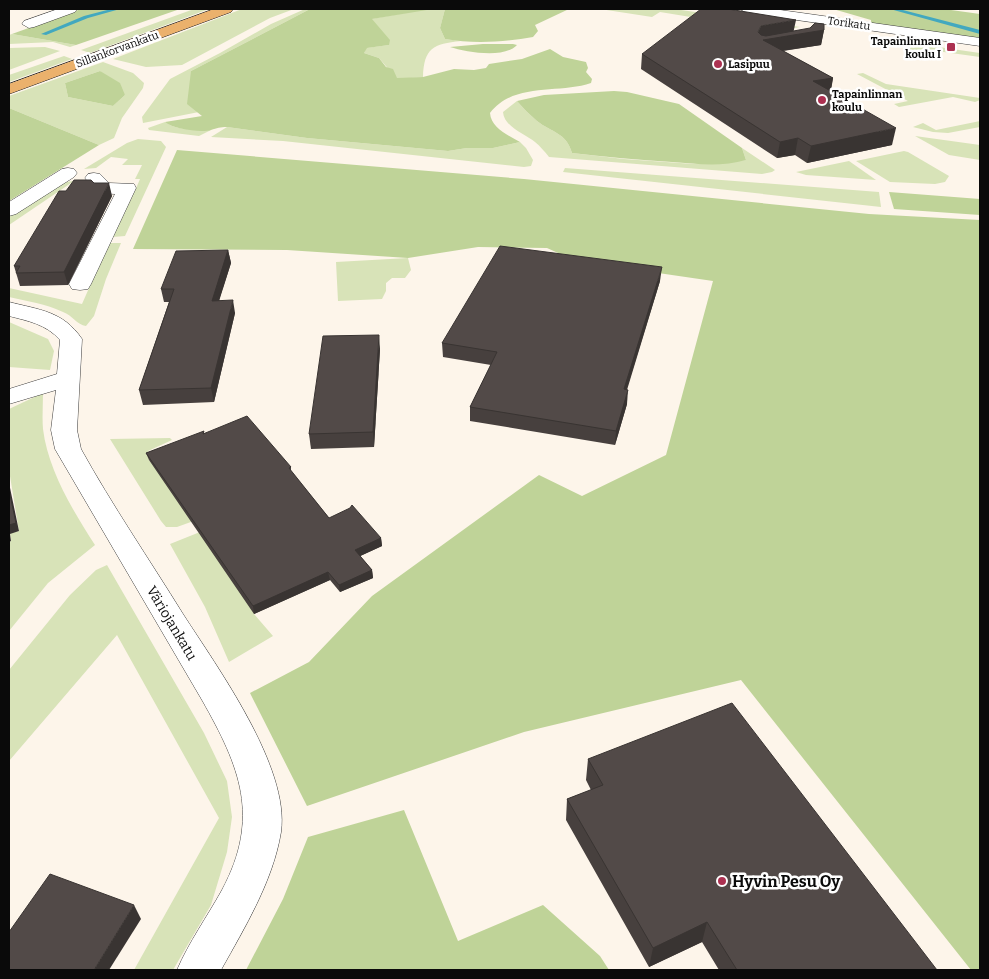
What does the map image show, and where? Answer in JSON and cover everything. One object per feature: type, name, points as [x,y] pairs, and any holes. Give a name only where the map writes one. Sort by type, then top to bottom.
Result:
[{"type":"main road","name":"Sillankorvankatu","points":[[9,90],[226,9]]},
{"type":"street","points":[[29,24],[70,9]]},
{"type":"street","name":"Torikatu","points":[[747,9],[783,11],[818,19],[980,42]]},
{"type":"street","points":[[807,32],[818,19]]},
{"type":"street","points":[[9,210],[68,173]]},
{"type":"street","points":[[80,284],[127,188],[104,189],[94,178]]},
{"type":"street","name":"Väriojankatu","points":[[9,309],[44,318],[60,326],[71,339],[64,430],[68,449],[232,722],[254,768],[261,796],[262,830],[253,866],[236,904],[198,970]]},
{"type":"street","points":[[9,397],[68,378]]},
{"type":"green space","points":[[81,9],[180,9],[76,45],[12,34]]},
{"type":"green space","points":[[194,9],[209,9],[90,53],[81,50]]},
{"type":"green space","points":[[242,9],[294,9],[270,18],[182,65],[146,67],[113,59]]},
{"type":"green space","points":[[305,9],[310,9],[191,71],[199,112],[143,123],[142,117],[170,79],[271,24]]},
{"type":"green space","points":[[310,9],[433,9],[372,19],[390,40],[389,45],[367,48],[364,53],[379,58],[386,67],[393,69],[397,78],[423,77],[454,69],[474,70],[486,68],[489,64],[522,59],[550,49],[563,57],[586,62],[588,68],[586,72],[592,79],[591,83],[565,88],[537,90],[511,97],[500,103],[490,113],[493,123],[520,142],[493,148],[467,148],[448,151],[307,138],[227,127],[194,131],[174,127],[165,122],[202,116],[187,104],[191,71]]},
{"type":"green space","points":[[445,9],[440,28],[445,39],[461,41],[443,44],[432,49],[425,60],[423,77],[397,79],[379,58],[364,53],[366,48],[389,45],[371,19],[421,10]]},
{"type":"green space","points":[[445,9],[569,9],[535,25],[538,31],[533,37],[478,42],[445,39],[440,28]]},
{"type":"green space","points":[[600,9],[674,9],[800,27],[764,24],[758,28],[660,12],[652,17]]},
{"type":"green space","points":[[833,9],[951,9],[980,14],[980,38],[871,23],[871,20]]},
{"type":"green space","points":[[9,35],[76,45],[70,47],[53,42],[9,44]]},
{"type":"green space","points":[[903,42],[980,53],[980,57],[922,49],[918,53],[912,52]]},
{"type":"green space","points":[[483,44],[517,45],[503,52],[494,53],[465,51],[450,47]]},
{"type":"green space","points":[[45,47],[60,51],[9,70],[9,48]]},
{"type":"green space","points":[[64,56],[72,59],[9,82],[9,75]]},
{"type":"green space","points":[[103,62],[133,73],[144,83],[143,88],[122,118],[114,138],[99,145],[9,108],[9,96]],"holes":[[[100,71],[125,95],[113,106],[68,97],[65,83]]]},
{"type":"green space","points":[[100,71],[120,83],[125,95],[113,106],[68,97],[65,83]]},
{"type":"green space","points":[[863,73],[886,84],[980,98],[980,100],[975,102],[953,97],[899,107],[894,104],[908,101],[857,74]]},
{"type":"green space","points":[[627,92],[679,104],[742,148],[746,160],[728,164],[700,164],[572,153],[562,137],[537,121],[517,101],[544,95]]},
{"type":"green space","points":[[517,101],[537,121],[562,137],[572,153],[694,164],[746,160],[742,148],[775,170],[762,174],[549,157],[541,147],[511,126],[504,117],[503,112]]},
{"type":"green space","points":[[9,108],[99,145],[9,201]]},
{"type":"green space","points":[[980,121],[980,127],[948,133],[933,132],[913,127],[923,123],[936,130]]},
{"type":"green space","points":[[165,122],[175,127],[211,130],[199,136],[149,130],[148,128]]},
{"type":"green space","points":[[227,127],[307,138],[448,151],[467,148],[493,148],[520,142],[533,160],[531,166],[524,167],[283,141],[211,137]]},
{"type":"green space","points":[[915,136],[980,145],[980,160],[949,155]]},
{"type":"green space","points":[[138,139],[161,141],[166,147],[125,236],[113,237],[140,179],[135,179],[142,165],[122,165],[128,159],[111,157],[96,168],[84,169],[127,143]]},
{"type":"green space","points":[[177,150],[524,179],[869,214],[980,220],[980,970],[971,970],[741,680],[524,732],[307,806],[250,693],[309,662],[372,596],[539,475],[582,496],[666,455],[713,281],[576,261],[547,248],[478,247],[408,258],[287,250],[133,249]]},
{"type":"green space","points":[[904,151],[949,176],[945,182],[935,184],[890,182],[856,161]]},
{"type":"green space","points":[[849,161],[876,180],[806,175],[796,172]]},
{"type":"green space","points":[[565,168],[879,192],[881,207],[563,172]]},
{"type":"green space","points":[[74,181],[9,225],[9,217],[65,182]]},
{"type":"green space","points":[[889,192],[980,199],[980,215],[894,209]]},
{"type":"green space","points":[[109,243],[121,243],[106,279],[94,316],[86,326],[57,309],[9,297],[9,288],[82,304]]},
{"type":"green space","points":[[408,258],[411,270],[405,278],[392,278],[386,283],[386,291],[382,299],[338,301],[336,262]]},
{"type":"green space","points":[[9,322],[48,339],[54,351],[50,370],[9,367]]},
{"type":"green space","points":[[43,393],[43,429],[50,460],[70,504],[95,545],[48,583],[9,631],[9,542],[11,541],[10,533],[19,531],[9,470],[9,409]]},
{"type":"green space","points":[[170,438],[172,440],[148,451],[149,460],[213,514],[177,527],[166,527],[161,521],[110,439]]},
{"type":"green space","points":[[215,526],[254,614],[273,636],[229,662],[205,607],[170,544]]},
{"type":"green space","points":[[107,565],[204,733],[227,781],[232,817],[227,852],[211,905],[173,970],[134,970],[219,818],[117,635],[9,761],[9,670],[70,595],[96,570]]},
{"type":"green space","points":[[404,810],[458,941],[543,905],[600,956],[609,970],[246,970],[283,899],[308,837]]},
{"type":"building","points":[[701,9],[728,9],[796,20],[761,26],[758,32],[766,36],[810,28],[815,23],[824,24],[824,30],[763,40],[833,78],[813,81],[896,128],[811,146],[798,138],[780,142],[642,54]]},
{"type":"building","points":[[74,180],[109,183],[64,272],[16,273],[20,266],[14,266],[59,191],[66,191]]},
{"type":"building","points":[[500,246],[662,267],[624,389],[628,390],[616,431],[470,407],[497,352],[442,343]]},
{"type":"building","points":[[228,250],[212,301],[233,300],[211,388],[139,390],[174,289],[161,289],[176,251]]},
{"type":"building","points":[[379,335],[373,432],[309,434],[323,336]]},
{"type":"building","points":[[247,416],[291,467],[289,468],[329,518],[350,508],[352,505],[381,538],[355,550],[372,570],[339,585],[328,572],[253,606],[146,453],[204,431],[203,434]]},
{"type":"building","points":[[9,490],[16,523],[9,525]]},
{"type":"building","name":"Hyvin Pesu Oy","points":[[732,703],[937,970],[737,970],[707,922],[653,948],[567,799],[603,785],[588,759]]},
{"type":"building","points":[[50,874],[134,905],[94,970],[9,970],[9,932]]},
{"type":"waterway","points":[[44,34],[86,17],[117,9]]},
{"type":"waterway","points":[[893,9],[980,32]]},
{"type":"place","name":"Tapainlinnan koulu I","points":[[951,47]]},
{"type":"place","name":"Lasipuu","points":[[718,64]]},
{"type":"place","name":"Tapainlinnan koulu","points":[[822,100]]},
{"type":"place","name":"Hyvin Pesu Oy","points":[[722,881]]}]
